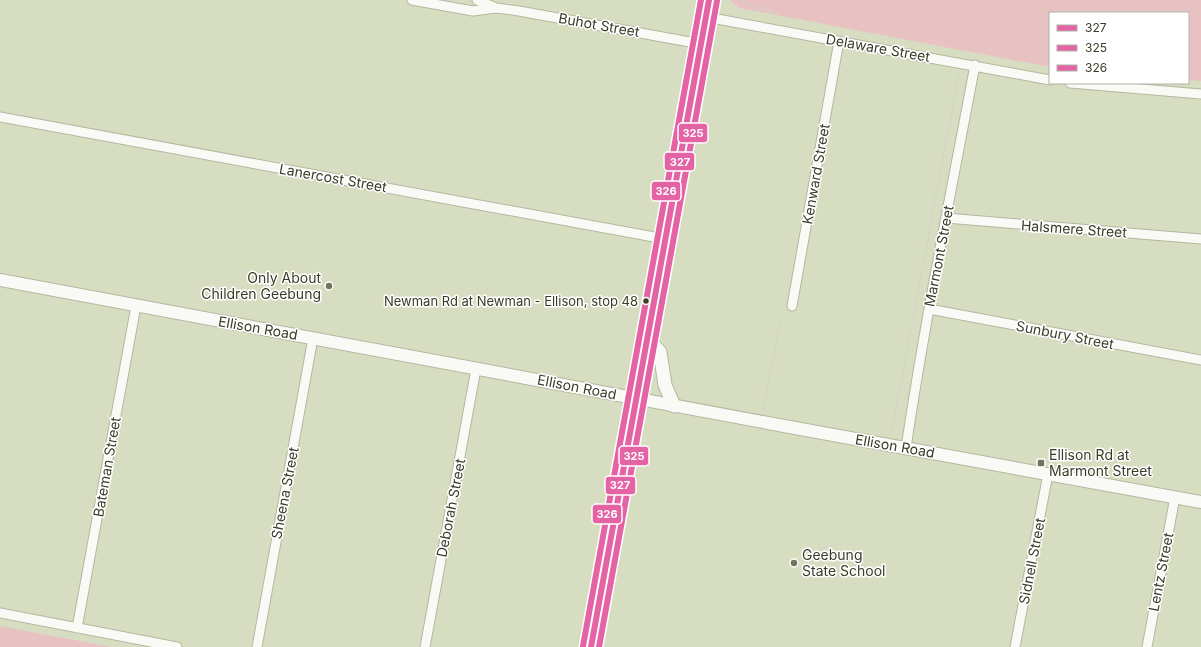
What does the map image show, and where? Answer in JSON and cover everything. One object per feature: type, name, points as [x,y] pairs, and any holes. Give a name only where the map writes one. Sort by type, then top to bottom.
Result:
[{"type":"main road","points":[[591,647],[709,0]]},
{"type":"main road","points":[[647,338],[660,352],[665,385],[674,406]]},
{"type":"street","name":"Buhot Street","points":[[412,0],[473,11],[496,8],[518,11],[701,44]]},
{"type":"street","name":"Buhot Street","points":[[478,0],[496,8]]},
{"type":"street","name":"Delaware Street","points":[[706,17],[975,65],[1049,80]]},
{"type":"street","name":"Kenward Street","points":[[792,306],[840,41]]},
{"type":"street","name":"Marmont Street","points":[[906,448],[909,421],[929,309],[975,65]]},
{"type":"street","points":[[1082,84],[1201,94]]},
{"type":"street","name":"Lanercost Street","points":[[0,117],[666,239]]},
{"type":"street","name":"Halsmere Street","points":[[946,218],[1201,239]]},
{"type":"street","name":"Ellison Road","points":[[0,280],[674,406],[1201,502]]},
{"type":"street","name":"Bateman Street","points":[[77,628],[136,306]]},
{"type":"street","name":"Sunbury Street","points":[[929,309],[1201,360]]},
{"type":"street","name":"Sheena Street","points":[[257,647],[313,338]]},
{"type":"street","name":"Deborah Street","points":[[425,647],[476,369]]},
{"type":"street","name":"Sidnell Street","points":[[1016,647],[1048,474]]},
{"type":"street","name":"Lentz Street","points":[[1147,647],[1175,497]]},
{"type":"street","points":[[0,613],[177,647]]},
{"type":"path","points":[[743,0],[748,5],[776,13],[775,19]]},
{"type":"path","points":[[892,431],[961,63]]},
{"type":"path","points":[[763,409],[780,322],[792,306]]},
{"type":"shaded area","points":[[730,0],[1201,0],[1201,81],[1189,80],[1189,12],[1049,12],[1049,67],[739,8]]},
{"type":"shaded area","points":[[0,626],[111,647],[0,647]]},
{"type":"transit line","name":"326","points":[[583,646],[701,0]]},
{"type":"transit line","name":"327","points":[[591,647],[709,0]]},
{"type":"transit line","name":"325","points":[[599,647],[717,1]]},
{"type":"place","name":"Only About Children Geebung","points":[[329,286]]},
{"type":"place","name":"Newman Rd at Newman - Ellison, stop 48","points":[[646,301]]},
{"type":"place","name":"Ellison Rd at Marmont Street","points":[[1041,463]]},
{"type":"place","name":"Geebung State School","points":[[794,563]]}]
